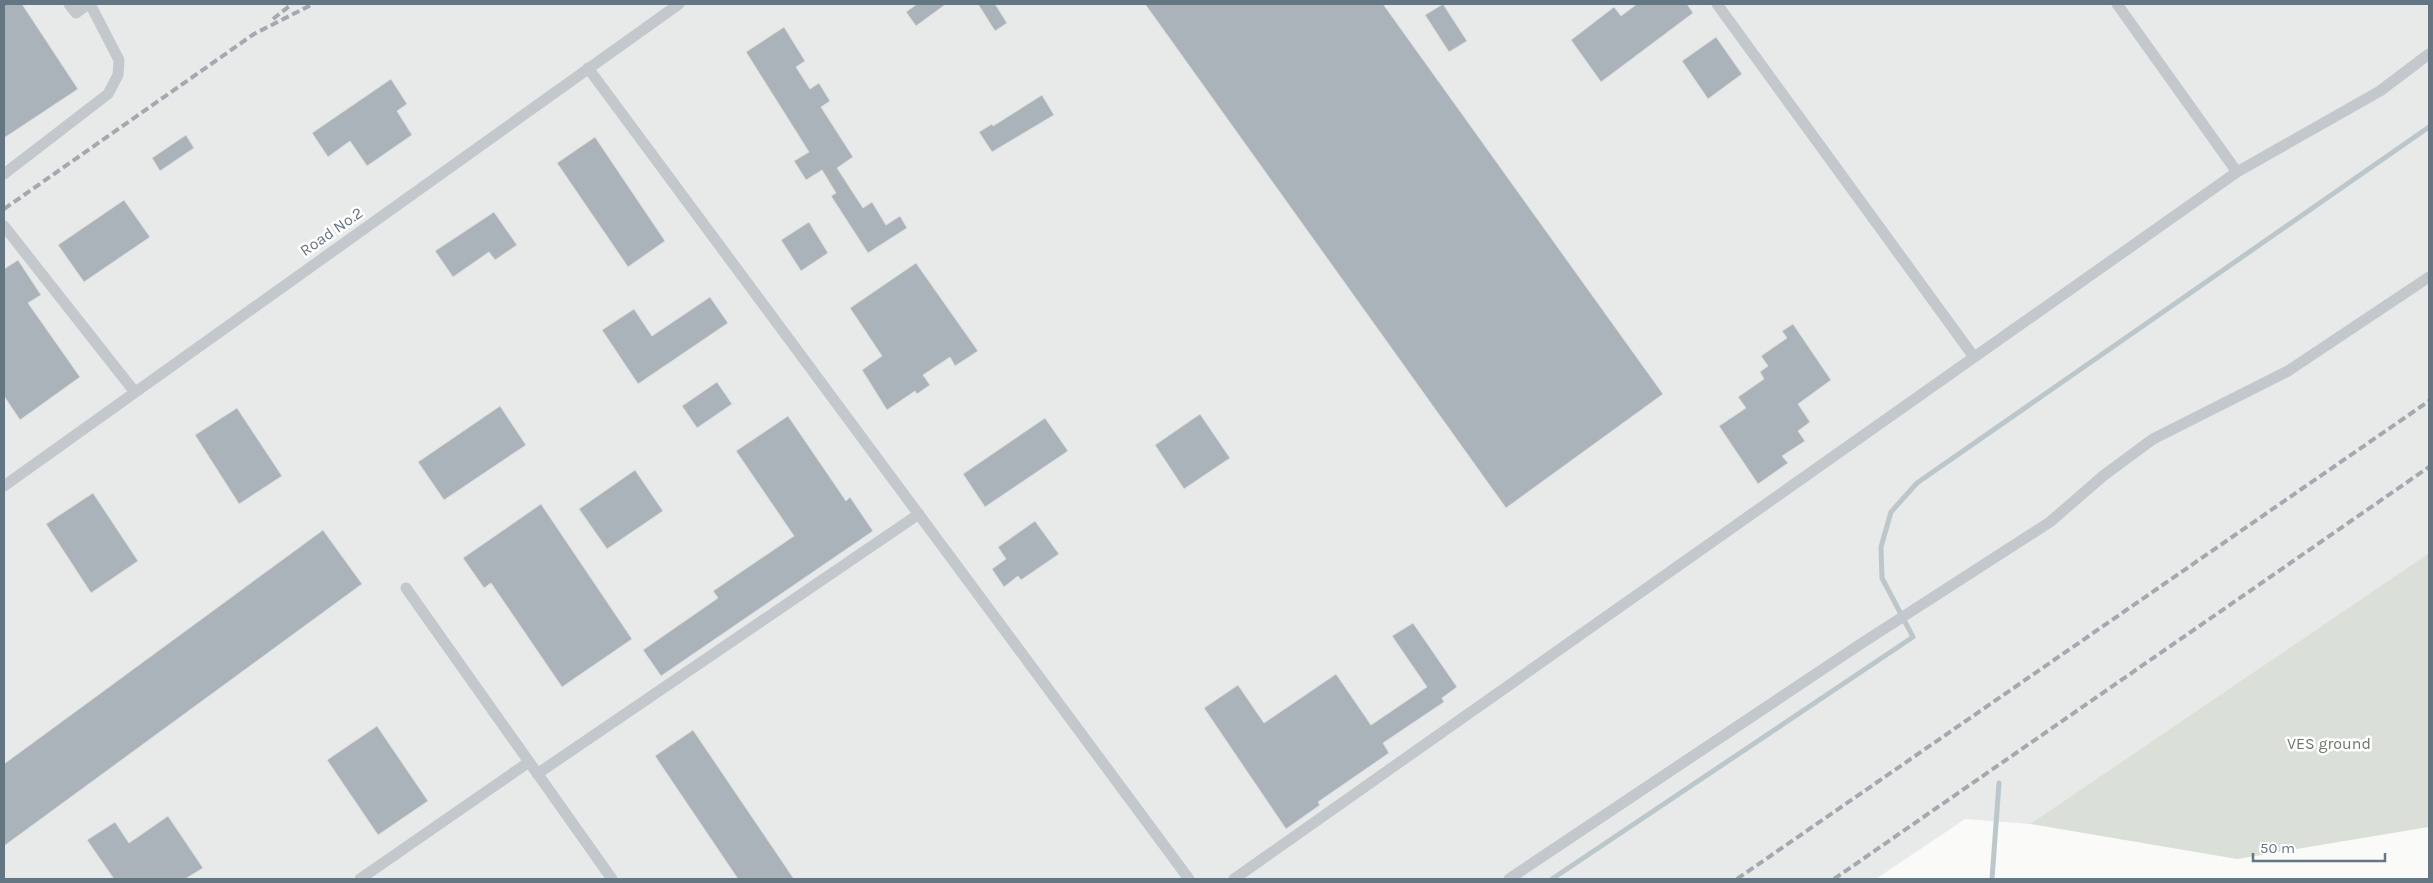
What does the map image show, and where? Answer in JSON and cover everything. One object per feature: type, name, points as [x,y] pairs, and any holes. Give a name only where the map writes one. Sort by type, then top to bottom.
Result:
[{"type":"lane","points":[[4,174],[108,94],[118,75],[118,60],[89,4],[76,13],[69,4]]},
{"type":"lane","name":"Road No.2","points":[[4,486],[134,391],[678,4]]},
{"type":"lane","points":[[1717,4],[1974,357]]},
{"type":"lane","points":[[2118,4],[2238,172]]},
{"type":"lane","points":[[1234,879],[2238,172],[2380,91],[2429,54]]},
{"type":"lane","points":[[588,68],[1190,879]]},
{"type":"lane","points":[[4,226],[134,391]]},
{"type":"lane","points":[[1509,879],[1896,621],[2050,522],[2103,476],[2152,439],[2288,371],[2429,277]]},
{"type":"lane","points":[[537,774],[919,514]]},
{"type":"lane","points":[[406,588],[612,879]]},
{"type":"lane","points":[[360,879],[529,762]]},
{"type":"shaded area","points":[[4,4],[2429,4],[2429,553],[2030,824],[1965,819],[1876,879],[4,879]]},
{"type":"green space","name":"VES ground","points":[[2429,553],[2429,827],[2237,859],[2030,824]]},
{"type":"building","points":[[4,4],[22,4],[78,89],[4,138]]},
{"type":"building","points":[[917,4],[946,4],[916,26],[906,12]]},
{"type":"building","points":[[978,4],[995,4],[1007,23],[995,31]]},
{"type":"building","points":[[1145,4],[1383,4],[1663,394],[1506,508]]},
{"type":"building","points":[[1443,4],[1467,41],[1449,52],[1425,15]]},
{"type":"building","points":[[1637,4],[1687,4],[1693,13],[1601,82],[1571,40],[1614,7],[1621,16]]},
{"type":"building","points":[[784,27],[805,61],[796,67],[810,89],[819,83],[830,101],[821,107],[853,157],[837,168],[863,208],[872,202],[886,225],[900,216],[907,228],[868,253],[831,196],[836,193],[822,170],[806,180],[794,161],[809,152],[746,52]]},
{"type":"building","points":[[1716,37],[1742,74],[1708,99],[1682,61]]},
{"type":"building","points":[[391,79],[407,104],[397,111],[412,135],[367,166],[350,141],[328,157],[312,133]]},
{"type":"building","points":[[1042,95],[1054,115],[992,152],[979,132],[992,124],[993,126]]},
{"type":"building","points":[[186,135],[194,148],[160,171],[152,158]]},
{"type":"building","points":[[595,137],[665,241],[628,267],[557,163]]},
{"type":"building","points":[[124,200],[150,237],[84,282],[58,245]]},
{"type":"building","points":[[494,212],[517,245],[495,260],[489,252],[453,277],[435,251]]},
{"type":"building","points":[[809,222],[828,253],[801,271],[781,240]]},
{"type":"building","points":[[18,260],[41,295],[28,303],[80,377],[20,420],[4,396],[4,269]]},
{"type":"building","points":[[916,263],[978,351],[955,366],[950,357],[923,375],[930,385],[917,394],[915,391],[887,410],[862,370],[882,356],[850,308]]},
{"type":"building","points":[[710,297],[728,323],[638,384],[602,330],[634,309],[652,336]]},
{"type":"building","points":[[1793,324],[1831,380],[1798,404],[1810,422],[1798,431],[1805,441],[1782,456],[1788,463],[1758,484],[1719,426],[1746,408],[1738,397],[1764,379],[1760,372],[1768,366],[1761,356],[1787,338],[1782,331]]},
{"type":"building","points":[[717,382],[732,404],[697,428],[682,406]]},
{"type":"building","points":[[500,406],[526,445],[444,500],[418,462]]},
{"type":"building","points":[[237,408],[282,476],[239,504],[195,435]]},
{"type":"building","points":[[1200,414],[1230,458],[1184,489],[1155,445]]},
{"type":"building","points":[[788,416],[846,501],[850,497],[873,531],[661,676],[643,650],[718,598],[713,591],[794,536],[736,451]]},
{"type":"building","points":[[1045,418],[1068,451],[985,507],[963,474]]},
{"type":"building","points":[[635,470],[663,511],[607,549],[579,509]]},
{"type":"building","points":[[93,493],[138,561],[91,593],[46,524]]},
{"type":"building","points":[[541,504],[632,639],[562,687],[491,583],[484,588],[463,558]]},
{"type":"building","points":[[1035,521],[1059,554],[1021,580],[1018,576],[1004,587],[992,569],[1006,559],[998,547]]},
{"type":"building","points":[[323,530],[362,584],[4,846],[4,764]]},
{"type":"building","points":[[1413,623],[1457,687],[1442,698],[1444,702],[1383,743],[1389,753],[1318,802],[1320,805],[1286,829],[1204,708],[1238,685],[1264,723],[1336,674],[1371,725],[1427,687],[1392,636]]},
{"type":"building","points":[[377,726],[428,801],[378,835],[327,760]]},
{"type":"building","points":[[693,730],[794,879],[738,879],[655,756]]},
{"type":"building","points":[[168,816],[203,868],[185,879],[114,879],[87,840],[115,822],[129,843]]},
{"type":"waterway","points":[[1552,879],[1913,637],[1882,578],[1881,547],[1891,512],[1917,483],[2429,127]]},
{"type":"waterway","points":[[1992,879],[1999,783]]},
{"type":"railway","points":[[273,19],[292,4]]},
{"type":"railway","points":[[4,209],[254,34],[313,4]]},
{"type":"railway","points":[[1737,879],[2429,401]]},
{"type":"railway","points":[[1834,879],[2429,467]]}]
